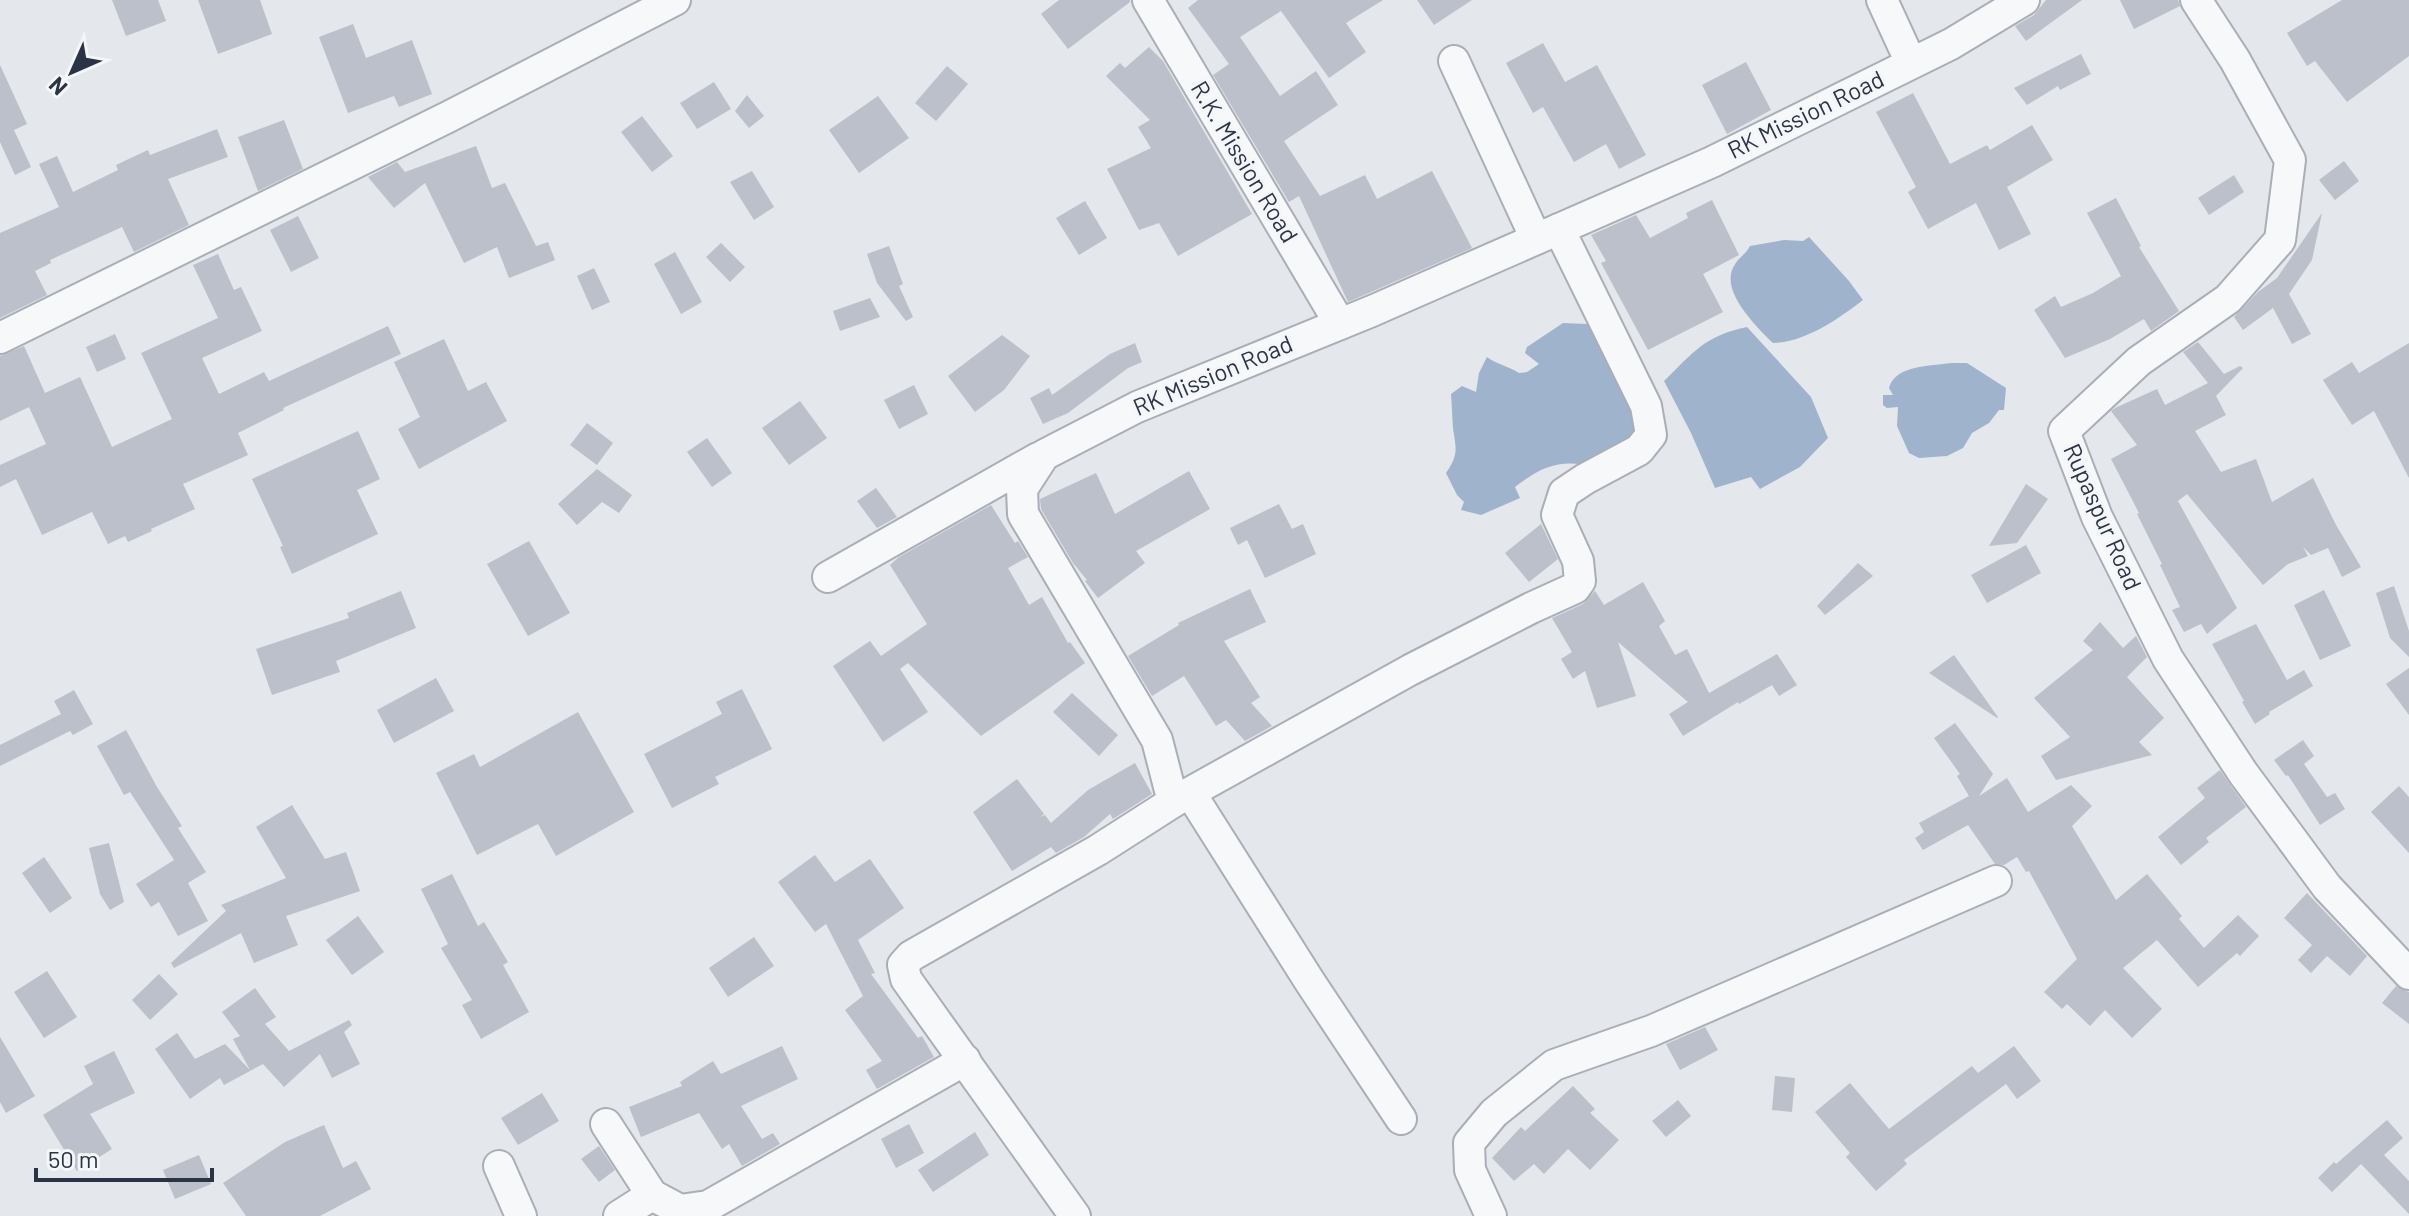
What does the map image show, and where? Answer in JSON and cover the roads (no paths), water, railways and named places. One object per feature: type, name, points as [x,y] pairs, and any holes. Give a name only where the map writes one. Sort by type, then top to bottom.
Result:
[{"type":"street","points":[[0,338],[448,117],[675,0]]},
{"type":"street","points":[[1882,0],[1911,63]]},
{"type":"street","name":"RK Mission Road","points":[[1401,1119],[1182,798],[1157,740],[1023,514],[1022,489],[1044,455],[1137,407],[1340,324],[1712,162],[1951,44],[2024,0]]},
{"type":"street","name":"Rupaspur Road","points":[[2196,0],[2235,60],[2290,160],[2280,240],[2228,299],[2139,361],[2064,431],[2097,517],[2168,659],[2243,773],[2327,887],[2409,974]]},
{"type":"street","name":"R.K. Mission Road","points":[[1157,3],[1340,324]]},
{"type":"street","points":[[1075,1216],[906,979],[903,965],[911,956],[1098,850],[1182,798],[1410,670],[1575,588],[1580,581],[1578,561],[1557,515],[1564,493],[1639,450],[1651,435],[1646,406],[1547,234],[1454,61]]},
{"type":"street","points":[[828,577],[1044,455]]},
{"type":"street","points":[[1491,1216],[1470,1170],[1469,1143],[1494,1113],[1554,1065],[1651,1031],[1996,881]]},
{"type":"street","points":[[606,1124],[652,1195],[680,1210],[708,1206],[965,1060]]},
{"type":"street","points":[[499,1166],[521,1216]]},
{"type":"street","points":[[619,1216],[652,1195]]},
{"type":"water","points":[[1809,237],[1863,300],[1809,334],[1773,343],[1736,297],[1731,276],[1734,266],[1750,246],[1784,240],[1803,241]]},
{"type":"water","points":[[1563,323],[1587,324],[1609,351],[1638,410],[1639,437],[1593,466],[1570,463],[1543,469],[1515,487],[1520,498],[1481,515],[1461,510],[1464,502],[1446,473],[1456,451],[1451,394],[1462,386],[1476,392],[1479,373],[1487,357],[1519,373],[1527,372],[1539,364],[1525,353],[1527,347]]},
{"type":"water","points":[[1747,327],[1811,397],[1828,438],[1800,467],[1760,489],[1751,477],[1715,488],[1664,381],[1710,340]]},
{"type":"water","points":[[1967,363],[2006,388],[2004,410],[1999,410],[1989,423],[1972,433],[1963,448],[1947,456],[1919,458],[1909,453],[1897,426],[1898,407],[1887,408],[1883,405],[1883,395],[1893,395],[1889,388],[1893,380],[1906,371]]}]
